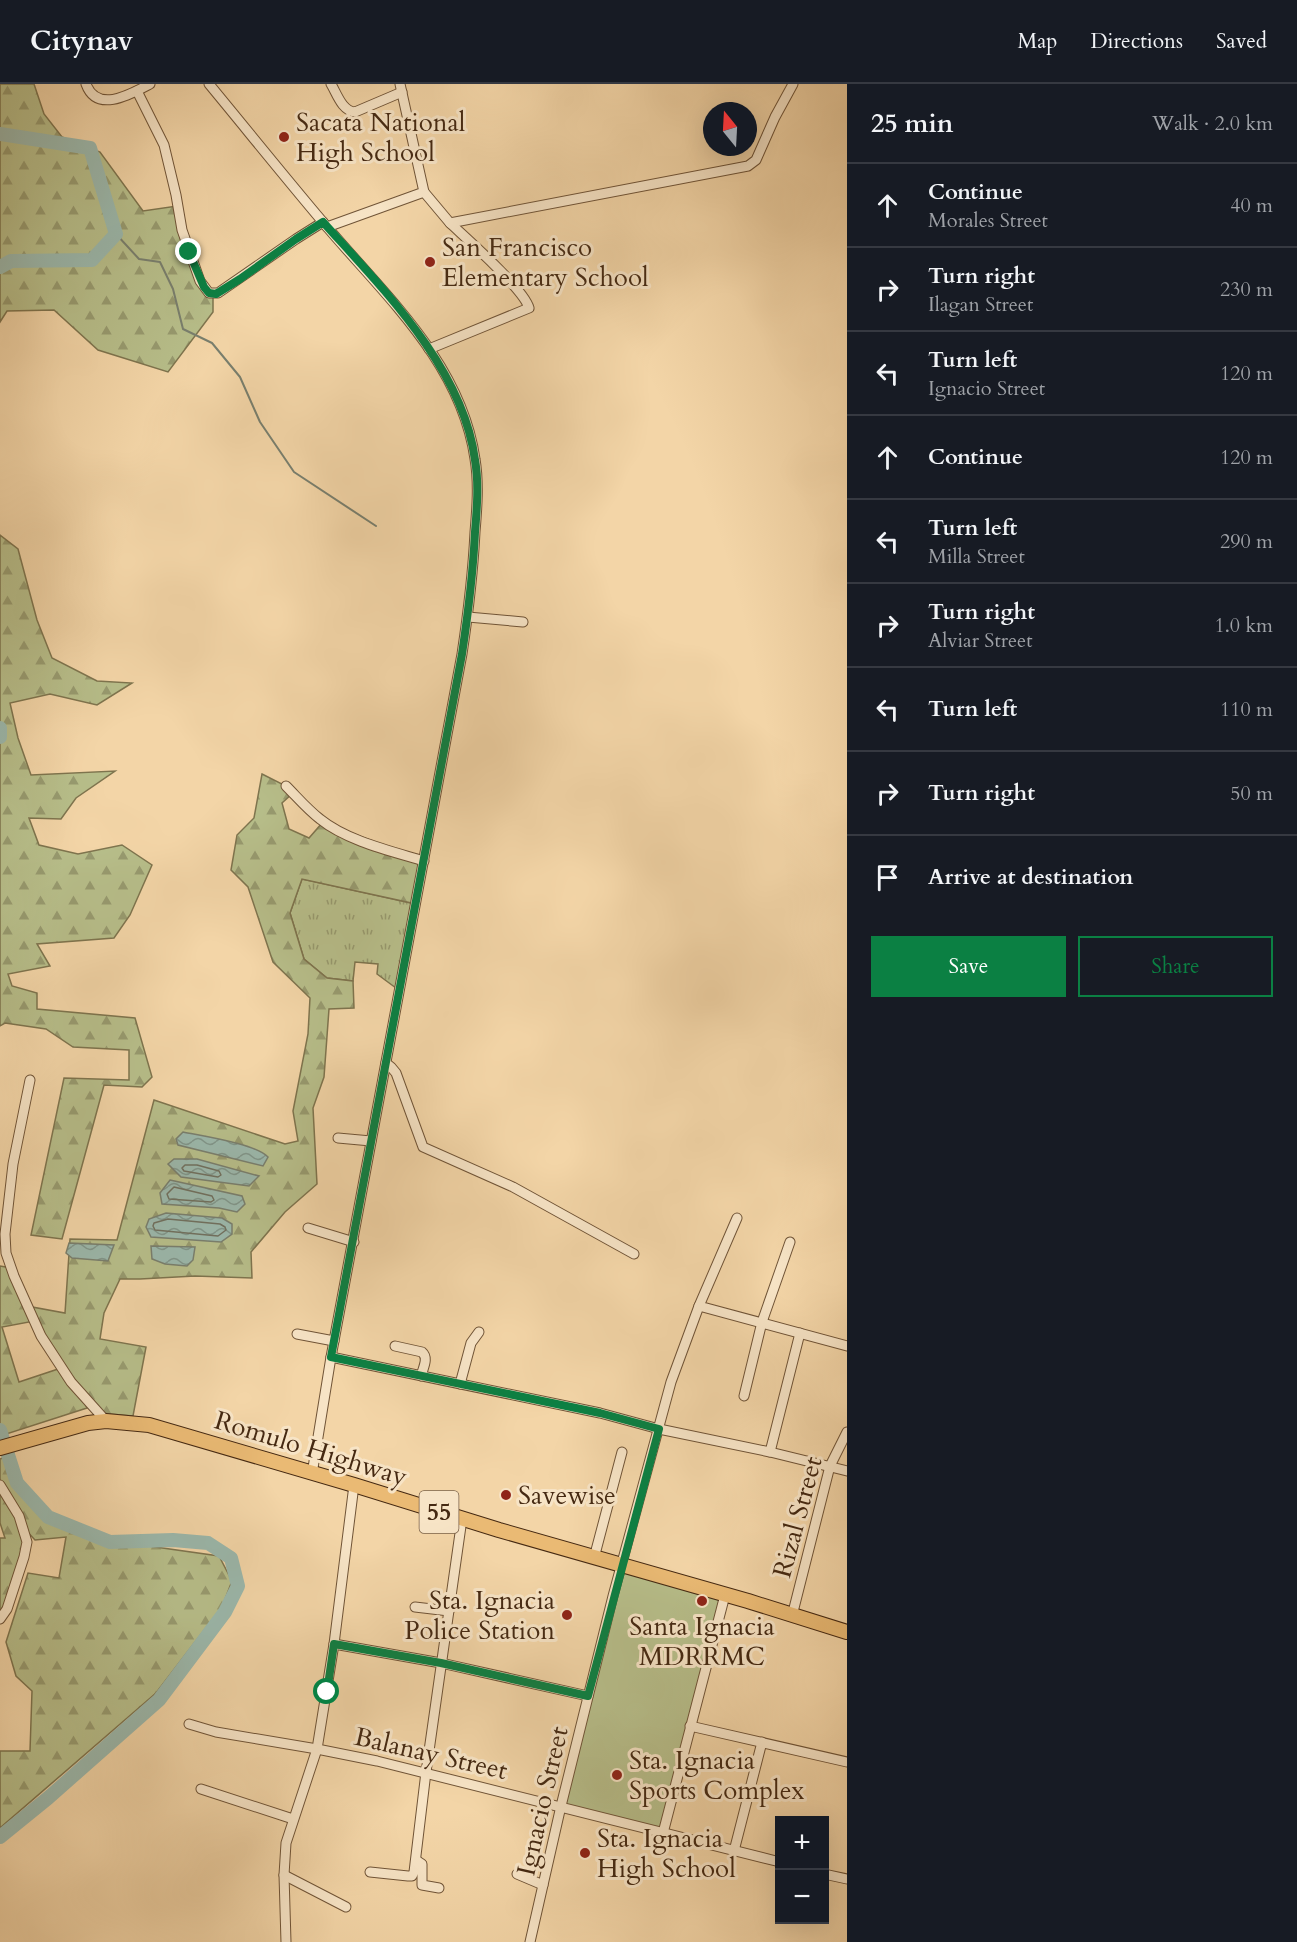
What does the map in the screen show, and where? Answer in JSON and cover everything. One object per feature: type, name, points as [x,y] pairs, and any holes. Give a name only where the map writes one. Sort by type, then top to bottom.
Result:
[{"type":"highway","name":"Romulo Highway","points":[[0,1448],[72,1427],[106,1421],[149,1425],[847,1632]]},
{"type":"street","points":[[86,84],[91,94],[104,100],[117,99],[150,84]]},
{"type":"street","points":[[209,84],[325,225],[397,307],[429,349],[455,392],[467,423],[476,460],[476,521],[468,617],[331,1357],[312,1474]]},
{"type":"street","points":[[331,84],[349,112],[355,112],[401,88],[424,192],[450,223],[527,301],[529,308],[429,349]]},
{"type":"street","points":[[450,223],[748,166],[756,160],[793,84]]},
{"type":"street","points":[[137,91],[164,144],[182,230],[200,281],[209,293],[218,293],[296,239],[325,225],[424,192]]},
{"type":"street","points":[[468,617],[523,622]]},
{"type":"street","points":[[286,786],[319,819],[332,828],[424,861]]},
{"type":"street","points":[[386,1064],[396,1074],[423,1147],[513,1186],[634,1254]]},
{"type":"street","points":[[30,1080],[13,1164],[4,1234],[6,1253],[41,1336],[71,1382],[106,1421]]},
{"type":"street","points":[[338,1138],[371,1142]]},
{"type":"street","name":"Ignacio Street","points":[[531,1942],[588,1696],[671,1382],[699,1306],[737,1218]]},
{"type":"street","points":[[308,1228],[354,1242]]},
{"type":"street","points":[[744,1396],[762,1322],[790,1242]]},
{"type":"street","points":[[699,1306],[847,1346]]},
{"type":"street","points":[[460,1384],[471,1343],[479,1332]]},
{"type":"street","points":[[770,1452],[801,1333]]},
{"type":"street","points":[[297,1334],[334,1341]]},
{"type":"street","points":[[395,1346],[425,1354],[421,1376]]},
{"type":"street","points":[[331,1357],[600,1413],[659,1429],[847,1471]]},
{"type":"street","name":"Rizal Street","points":[[792,1616],[830,1466],[847,1432]]},
{"type":"street","points":[[594,1558],[622,1452]]},
{"type":"street","points":[[0,1485],[19,1515],[27,1542],[7,1609],[0,1619]]},
{"type":"street","points":[[286,1942],[284,1875],[286,1843],[317,1749],[334,1644],[354,1485]]},
{"type":"street","points":[[370,1872],[412,1876],[462,1519]]},
{"type":"street","points":[[663,1833],[725,1595]]},
{"type":"street","points":[[415,1607],[449,1611]]},
{"type":"street","points":[[334,1644],[441,1663],[588,1696]]},
{"type":"street","name":"Balanay Street","points":[[189,1724],[216,1732],[317,1749],[426,1772],[775,1861]]},
{"type":"street","points":[[690,1726],[847,1762]]},
{"type":"street","points":[[734,1851],[762,1742]]},
{"type":"street","points":[[201,1789],[293,1819]]},
{"type":"street","points":[[416,1860],[422,1863],[422,1886],[439,1888]]},
{"type":"street","points":[[517,1874],[543,1885]]},
{"type":"street","points":[[284,1875],[345,1907]]},
{"type":"street","points":[[829,1875],[847,1879]]},
{"type":"green space","points":[[0,84],[34,84],[44,114],[62,137],[100,152],[143,211],[177,206],[200,281],[213,294],[213,312],[168,372],[98,350],[54,310],[7,311],[0,322]]},
{"type":"green space","points":[[0,535],[18,549],[37,620],[52,658],[97,681],[132,683],[97,705],[50,694],[10,703],[18,738],[31,775],[115,771],[76,798],[61,819],[29,818],[39,845],[78,854],[122,845],[152,865],[130,915],[114,938],[37,944],[50,966],[8,974],[12,986],[37,993],[37,1009],[135,1018],[152,1077],[142,1087],[104,1085],[62,1239],[31,1235],[64,1078],[129,1080],[129,1050],[73,1047],[46,1029],[5,1023],[0,1026]]},
{"type":"green space","points":[[262,774],[286,786],[293,793],[282,803],[289,829],[309,838],[323,822],[424,861],[416,904],[302,879],[290,913],[304,959],[327,978],[353,981],[354,1008],[329,1009],[324,1077],[313,1108],[317,1184],[285,1212],[251,1252],[252,1278],[195,1276],[120,1279],[104,1313],[100,1339],[146,1347],[133,1416],[99,1413],[80,1393],[87,1408],[0,1436],[0,1266],[11,1268],[27,1306],[65,1313],[70,1239],[117,1240],[154,1100],[285,1144],[298,1141],[293,1111],[308,1034],[310,998],[273,962],[248,887],[231,870],[237,835],[254,818]],"holes":[[[34,1321],[61,1368],[19,1382],[2,1327]]]},
{"type":"green space","points":[[302,879],[416,904],[400,991],[377,974],[378,964],[355,962],[353,981],[327,978],[304,959],[290,913]]},
{"type":"green space","points":[[5,1457],[17,1483],[48,1517],[106,1540],[219,1556],[232,1581],[222,1607],[156,1693],[0,1828],[0,1751],[30,1751],[32,1691],[16,1676],[6,1642],[28,1573],[59,1578],[66,1537],[35,1540],[25,1529],[27,1542],[0,1618],[0,1538],[5,1538],[0,1523],[0,1459]]},
{"type":"green space","points":[[623,1567],[723,1596],[663,1831],[562,1805]]},
{"type":"water","points":[[183,1132],[241,1144],[262,1152],[268,1157],[263,1166],[178,1145],[176,1139]]},
{"type":"water","points":[[174,1159],[197,1159],[259,1176],[249,1186],[181,1177],[168,1164]]},
{"type":"water","points":[[170,1180],[242,1196],[245,1204],[237,1212],[219,1208],[162,1204],[160,1193]]},
{"type":"water","points":[[166,1213],[222,1218],[232,1224],[232,1234],[221,1242],[151,1237],[146,1227],[149,1219]]},
{"type":"water","points":[[69,1243],[114,1245],[108,1261],[72,1258],[66,1253]]},
{"type":"water","points":[[151,1246],[195,1247],[193,1260],[187,1266],[165,1264],[152,1259]]},
{"type":"waterway","points":[[0,134],[90,148],[116,234],[92,260],[11,261],[0,267]]},
{"type":"waterway","points":[[116,234],[139,259],[160,262],[173,289],[183,329],[212,343],[240,377],[260,422],[294,472],[376,526]]},
{"type":"waterway","points":[[0,728],[0,737]]},
{"type":"waterway","points":[[0,1430],[17,1483],[48,1517],[110,1542],[173,1540],[208,1543],[231,1558],[238,1586],[225,1612],[159,1700],[0,1837]]},
{"type":"place","name":"Sacata National High School","points":[[284,137]]},
{"type":"place","name":"San Francisco Elementary School","points":[[430,262]]},
{"type":"place","name":"Savewise","points":[[506,1495]]},
{"type":"place","name":"Santa Ignacia MDRRMC","points":[[702,1601]]},
{"type":"place","name":"Sta. Ignacia Police Station","points":[[567,1615]]},
{"type":"place","name":"Sta. Ignacia Sports Complex","points":[[617,1775]]},
{"type":"place","name":"Sta. Ignacia High School","points":[[585,1853]]},
{"type":"route","points":[[189,252],[206,291],[216,294],[323,222],[397,307],[438,362],[461,406],[476,460],[476,521],[469,612],[331,1357],[600,1413],[659,1429],[588,1696],[441,1663],[334,1644],[327,1692]]}]
